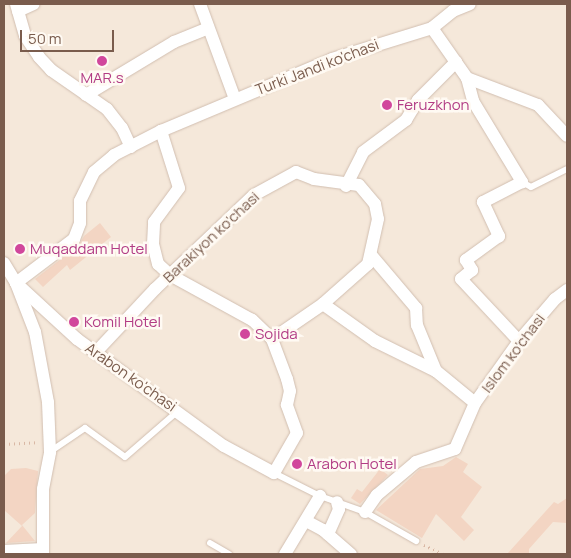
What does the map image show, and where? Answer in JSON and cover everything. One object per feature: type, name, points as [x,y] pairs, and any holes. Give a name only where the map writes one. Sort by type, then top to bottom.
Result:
[{"type":"street","points":[[34,4],[17,7],[25,36],[39,57],[86,95],[107,109],[122,128],[131,147]]},
{"type":"street","points":[[200,4],[235,99]]},
{"type":"street","name":"Turki Jandi ko'chasi","points":[[16,283],[74,238],[80,224],[80,201],[94,172],[114,155],[162,131],[332,59],[432,28],[449,7],[470,4]]},
{"type":"street","points":[[86,95],[174,42],[208,28]]},
{"type":"street","points":[[432,28],[467,78],[473,101],[522,182],[483,202],[499,236],[466,260],[472,270],[461,280],[519,341]]},
{"type":"street","points":[[346,186],[363,152],[406,120],[418,100],[456,62]]},
{"type":"street","points":[[467,78],[538,105],[567,136]]},
{"type":"street","points":[[162,131],[179,188],[154,222],[153,244],[158,264],[170,275],[224,302],[252,320],[272,339],[287,379],[290,391],[287,405],[297,433],[274,472]]},
{"type":"street","name":"Barakiyon ko'chasi","points":[[97,351],[170,275],[254,195],[291,173],[346,186],[360,186],[375,204],[378,219],[371,255]]},
{"type":"street","points":[[272,339],[323,304],[368,264],[371,255]]},
{"type":"street","name":"Islom ko'chasi","points":[[371,255],[416,308],[417,325],[436,371]]},
{"type":"street","name":"Arabon ko'chasi","points":[[4,263],[16,283],[77,339],[97,351],[224,446],[274,472]]},
{"type":"street","points":[[4,551],[43,552],[43,489],[50,446],[44,370],[36,332],[16,283]]},
{"type":"street","name":"Islom ko'chasi","points":[[323,304],[375,341],[436,371],[475,403],[519,341],[555,299],[567,290]]},
{"type":"street","points":[[365,512],[377,496],[416,462],[455,449],[475,403]]},
{"type":"street","points":[[285,554],[308,522],[320,496]]},
{"type":"street","points":[[328,534],[339,509],[337,502]]},
{"type":"street","points":[[308,522],[328,534],[352,554]]},
{"type":"lane","points":[[522,182],[531,187],[567,169]]},
{"type":"lane","points":[[50,446],[85,428],[125,457],[178,411]]},
{"type":"lane","points":[[274,472],[320,496],[365,512],[416,541]]},
{"type":"lane","points":[[210,543],[229,554]]},
{"type":"path","points":[[4,444],[50,446]]},
{"type":"path","points":[[416,541],[443,554]]},
{"type":"shaded area","points":[[4,4],[567,4],[567,554],[4,554]]},
{"type":"building","points":[[100,223],[111,237],[70,270],[67,265],[43,287],[35,279],[79,245],[84,236]]},
{"type":"building","points":[[456,457],[468,464],[463,472],[482,487],[461,517],[474,530],[464,541],[436,514],[422,538],[376,510],[420,469],[443,466]]},
{"type":"building","points":[[26,468],[38,471],[35,513],[22,525],[35,541],[6,543],[22,526],[4,510],[4,476],[11,469]]},
{"type":"building","points":[[380,469],[388,475],[360,504],[351,498],[357,489],[362,492]]},
{"type":"building","points":[[567,498],[567,523],[553,522],[529,549],[529,554],[507,554],[554,502],[558,504]]},
{"type":"place","name":"MAR.s","points":[[102,61]]},
{"type":"place","name":"Feruzkhon","points":[[387,105]]},
{"type":"place","name":"Muqaddam Hotel","points":[[20,249]]},
{"type":"place","name":"Komil Hotel","points":[[74,322]]},
{"type":"place","name":"Sojida","points":[[245,334]]},
{"type":"place","name":"Arabon Hotel","points":[[297,464]]}]
